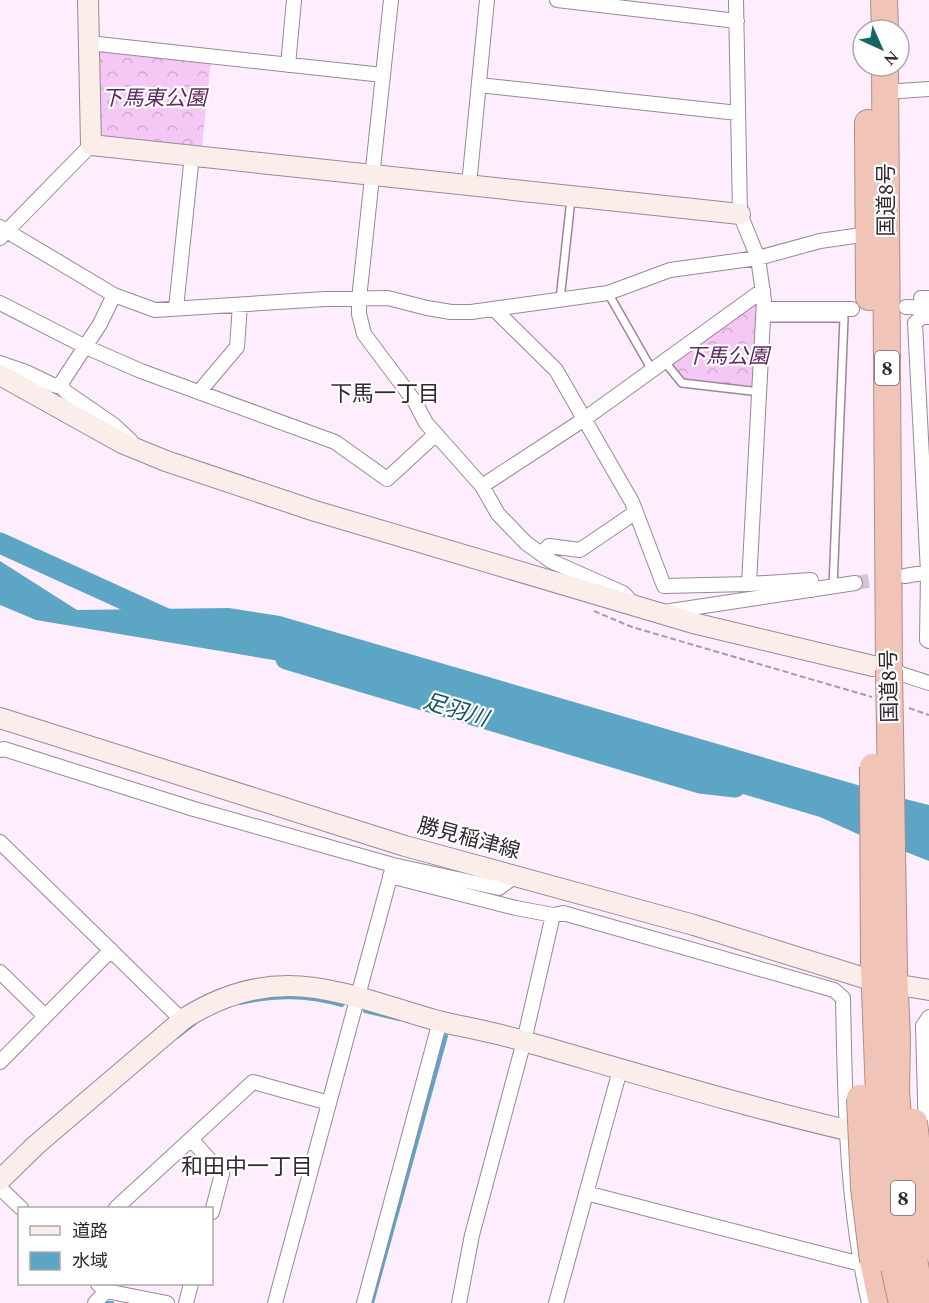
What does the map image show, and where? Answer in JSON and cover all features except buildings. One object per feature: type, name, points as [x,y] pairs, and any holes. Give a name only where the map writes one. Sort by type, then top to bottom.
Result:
[{"type":"highway","points":[[867,0],[867,18]]},
{"type":"highway","points":[[884,0],[885,18]]},
{"type":"highway","name":"国道8号","points":[[867,78],[868,234],[881,668]]},
{"type":"highway","name":"国道8号","points":[[885,78],[881,668],[886,1093],[879,1148],[883,1198],[902,1303]]},
{"type":"highway","points":[[886,1093],[929,1247]]},
{"type":"highway","name":"国道8号","points":[[886,1093],[904,1210],[922,1303]]},
{"type":"highway","name":"8","points":[[882,1303],[867,1263],[864,1188],[886,1093]]},
{"type":"street","points":[[88,0],[91,145],[2,232],[114,295],[155,310],[388,298],[451,312],[471,312],[608,293],[670,270],[758,258],[820,241],[868,234]]},
{"type":"street","points":[[288,65],[294,0]]},
{"type":"street","points":[[391,0],[358,299],[364,334],[415,402],[426,423],[482,486],[498,514],[526,543],[551,561],[623,593],[636,606]]},
{"type":"street","points":[[469,185],[487,0]]},
{"type":"street","points":[[556,0],[737,21]]},
{"type":"street","points":[[736,0],[740,214],[758,258],[764,313],[749,584]]},
{"type":"street","points":[[89,43],[383,75]]},
{"type":"street","points":[[478,85],[738,113]]},
{"type":"street","points":[[885,92],[929,89]]},
{"type":"street","points":[[91,145],[740,214]]},
{"type":"street","points":[[176,308],[192,155]]},
{"type":"street","points":[[482,486],[584,420],[763,290]]},
{"type":"street","points":[[0,363],[57,386],[63,382],[86,347],[114,295]]},
{"type":"street","points":[[906,308],[926,301]]},
{"type":"street","points":[[0,303],[86,347],[141,371],[335,442],[387,478],[436,434]]},
{"type":"street","points":[[199,392],[237,347],[240,304]]},
{"type":"street","points":[[494,309],[556,370],[632,501],[663,585],[749,584],[811,580],[812,590]]},
{"type":"street","points":[[764,313],[852,309]]},
{"type":"street","points":[[929,317],[922,317],[915,324],[924,393],[929,572],[927,640],[929,641]]},
{"type":"street","points":[[0,375],[122,443],[315,512],[659,613],[783,646],[881,668],[929,683]]},
{"type":"street","points":[[63,382],[66,392],[114,426],[144,452]]},
{"type":"street","points":[[541,554],[549,546],[580,550],[636,512]]},
{"type":"street","points":[[905,576],[929,572]]},
{"type":"street","points":[[659,613],[855,583]]},
{"type":"street","name":"勝見稲津線","points":[[0,718],[405,846],[884,975],[929,990]]},
{"type":"street","points":[[0,750],[4,748],[516,908],[553,915],[563,913],[834,990],[843,998],[846,1130],[853,1210],[867,1263],[868,1303]]},
{"type":"street","points":[[0,842],[182,1020]]},
{"type":"street","points":[[392,871],[499,888],[515,876]]},
{"type":"street","points":[[275,1303],[392,871]]},
{"type":"street","points":[[459,1303],[472,1234],[524,1041],[553,915]]},
{"type":"street","points":[[0,1062],[111,950]]},
{"type":"street","points":[[0,972],[45,1016]]},
{"type":"street","points":[[0,1180],[36,1145],[182,1020],[206,1005],[231,995],[267,987],[309,987],[357,998],[524,1041],[620,1070],[846,1130],[928,1149]]},
{"type":"street","points":[[929,1017],[923,1026],[929,1169]]},
{"type":"street","points":[[364,1303],[440,1021]]},
{"type":"street","points":[[556,1303],[620,1070]]},
{"type":"street","points":[[118,1207],[253,1082],[329,1104]]},
{"type":"street","points":[[191,1139],[222,1174],[213,1208]]},
{"type":"street","points":[[0,1188],[19,1207]]},
{"type":"street","points":[[586,1193],[867,1263]]},
{"type":"street","points":[[186,1303],[191,1285]]},
{"type":"street","points":[[94,1303],[102,1287],[167,1303]]},
{"type":"lane","points":[[560,300],[571,196]]},
{"type":"lane","points":[[608,293],[652,370]]},
{"type":"lane","points":[[764,313],[844,318],[832,587]]},
{"type":"lane","points":[[664,361],[682,383],[760,392]]},
{"type":"path","points":[[590,610],[632,627],[881,700]]},
{"type":"path","points":[[902,706],[929,715]]},
{"type":"green space","name":"下馬東公園","points":[[98,48],[211,61],[202,146],[99,137]]},
{"type":"green space","name":"下馬公園","points":[[759,297],[756,388],[683,382],[668,361]]},
{"type":"water","points":[[0,561],[77,610],[229,608],[280,616],[861,786],[860,835],[820,817],[315,667],[36,620],[0,605]]},
{"type":"water","points":[[905,799],[929,805],[929,861],[901,850]]},
{"type":"waterway","name":"足羽川","points":[[0,543],[169,620]]},
{"type":"waterway","name":"足羽川","points":[[286,659],[700,783],[735,787]]},
{"type":"waterway","points":[[240,1003],[291,997],[316,999],[342,1005]]},
{"type":"waterway","points":[[365,1011],[399,1019]]},
{"type":"waterway","points":[[177,1037],[195,1023]]},
{"type":"waterway","points":[[372,1303],[446,1036]]},
{"type":"tunnel","points":[[855,583],[894,577]]},
{"type":"district","name":"下馬一丁目","points":[[385,393]]},
{"type":"district","name":"和田中一丁目","points":[[247,1166]]}]
